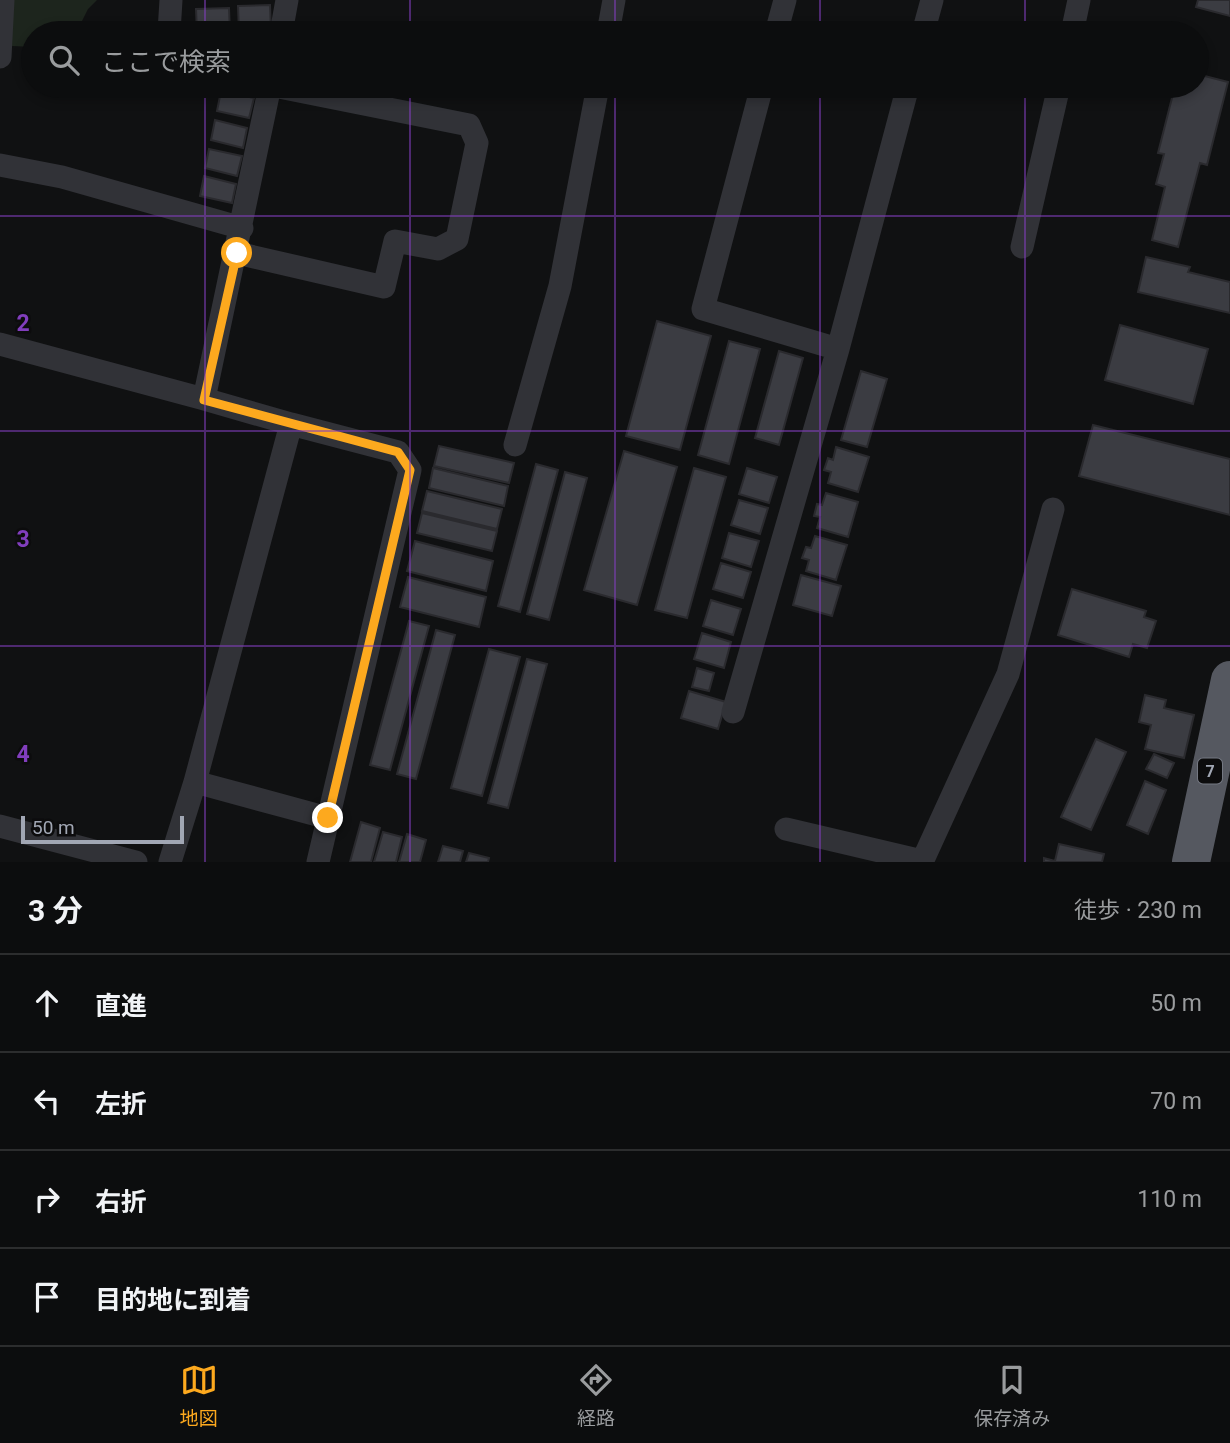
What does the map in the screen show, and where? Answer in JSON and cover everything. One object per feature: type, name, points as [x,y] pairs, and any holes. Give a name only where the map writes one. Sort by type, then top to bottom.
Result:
[{"type":"highway","name":"7","points":[[1191,862],[1230,680]]},
{"type":"street","points":[[0,57],[3,0]]},
{"type":"street","points":[[170,21],[171,0]]},
{"type":"street","points":[[283,21],[287,0]]},
{"type":"street","points":[[610,21],[614,0]]},
{"type":"street","points":[[779,21],[785,0]]},
{"type":"street","points":[[926,21],[932,0]]},
{"type":"street","points":[[1075,21],[1079,0]]},
{"type":"street","points":[[204,400],[269,98]]},
{"type":"street","points":[[237,253],[384,287],[395,241],[438,248],[457,239],[477,143],[469,125],[333,98]]},
{"type":"street","points":[[515,445],[560,286],[596,98]]},
{"type":"street","points":[[759,98],[703,309],[838,349]]},
{"type":"street","points":[[733,712],[838,349],[905,98]]},
{"type":"street","points":[[1022,247],[1056,98]]},
{"type":"street","points":[[0,165],[62,177],[242,228]]},
{"type":"street","points":[[0,344],[398,452],[410,470],[318,862]]},
{"type":"street","points":[[170,862],[195,782],[291,424]]},
{"type":"street","points":[[786,829],[922,862],[1008,674],[1053,509]]},
{"type":"street","points":[[195,782],[328,818]]},
{"type":"street","points":[[1,831],[136,862]]},
{"type":"shaded area","points":[[12,0],[97,0],[82,21],[21,21],[21,46],[12,46]]},
{"type":"building","points":[[1198,0],[1230,0],[1230,16],[1196,7]]},
{"type":"building","points":[[270,5],[271,21],[239,21],[238,6]]},
{"type":"building","points":[[229,8],[230,21],[196,21],[196,9]]},
{"type":"building","points":[[1209,77],[1228,82],[1207,165],[1200,163],[1178,247],[1152,240],[1165,187],[1156,184],[1164,154],[1158,153],[1172,98],[1209,98]]},
{"type":"building","points":[[220,98],[254,98],[249,118],[217,111]]},
{"type":"building","points":[[215,120],[247,128],[243,148],[211,140]]},
{"type":"building","points":[[209,149],[242,156],[237,176],[205,168]]},
{"type":"building","points":[[204,176],[236,184],[232,203],[200,196]]},
{"type":"building","points":[[1146,257],[1190,267],[1188,272],[1230,282],[1230,313],[1138,292]]},
{"type":"building","points":[[657,321],[711,336],[680,450],[626,436]]},
{"type":"building","points":[[1120,325],[1208,349],[1193,404],[1105,380]]},
{"type":"building","points":[[729,341],[760,349],[729,464],[698,455]]},
{"type":"building","points":[[779,351],[803,358],[779,445],[755,438]]},
{"type":"building","points":[[861,371],[887,379],[867,447],[841,440]]},
{"type":"building","points":[[1093,425],[1230,459],[1230,515],[1079,476]]},
{"type":"building","points":[[439,446],[514,463],[509,483],[434,466]]},
{"type":"building","points":[[836,447],[869,457],[858,492],[828,483],[831,472],[824,470],[828,458],[833,460]]},
{"type":"building","points":[[624,451],[677,467],[637,605],[584,590]]},
{"type":"building","points":[[536,464],[558,470],[520,612],[498,606]]},
{"type":"building","points":[[433,468],[508,486],[504,506],[429,488]]},
{"type":"building","points":[[694,468],[726,477],[687,618],[655,610]]},
{"type":"building","points":[[747,468],[777,477],[769,503],[739,494]]},
{"type":"building","points":[[565,472],[587,478],[549,620],[527,614]]},
{"type":"building","points":[[427,491],[502,509],[497,529],[422,511]]},
{"type":"building","points":[[826,493],[858,502],[848,537],[817,528],[820,517],[814,516],[817,504],[822,505]]},
{"type":"building","points":[[739,500],[768,508],[760,534],[731,525]]},
{"type":"building","points":[[422,513],[497,531],[492,551],[417,533]]},
{"type":"building","points":[[729,533],[759,541],[751,567],[722,558]]},
{"type":"building","points":[[815,536],[847,545],[836,580],[806,571],[809,560],[802,558],[806,547],[811,548]]},
{"type":"building","points":[[415,541],[493,561],[486,591],[407,571]]},
{"type":"building","points":[[721,563],[751,572],[743,598],[713,589]]},
{"type":"building","points":[[801,575],[841,586],[832,616],[793,605]]},
{"type":"building","points":[[408,577],[486,597],[479,627],[400,607]]},
{"type":"building","points":[[1072,589],[1146,611],[1144,617],[1156,621],[1147,648],[1133,644],[1129,657],[1058,635]]},
{"type":"building","points":[[711,600],[741,609],[733,635],[703,626]]},
{"type":"building","points":[[409,621],[429,626],[390,770],[370,765]]},
{"type":"building","points":[[436,630],[455,635],[416,779],[397,774]]},
{"type":"building","points":[[702,633],[731,642],[724,668],[694,659]]},
{"type":"building","points":[[489,649],[520,657],[482,796],[451,788]]},
{"type":"building","points":[[527,659],[547,664],[508,808],[488,803]]},
{"type":"building","points":[[697,668],[714,673],[709,691],[692,687]]},
{"type":"building","points":[[689,691],[726,702],[718,729],[681,718]]},
{"type":"building","points":[[1145,695],[1166,700],[1164,708],[1194,715],[1184,758],[1145,749],[1151,725],[1139,722]]},
{"type":"building","points":[[1096,739],[1126,752],[1091,830],[1061,817]]},
{"type":"building","points":[[1154,754],[1174,763],[1167,778],[1146,769]]},
{"type":"building","points":[[1145,781],[1166,790],[1148,834],[1127,825]]},
{"type":"building","points":[[361,822],[380,828],[371,862],[350,862]]},
{"type":"building","points":[[383,832],[402,837],[396,862],[374,862]]},
{"type":"building","points":[[407,834],[426,840],[420,862],[399,862]]},
{"type":"building","points":[[1059,844],[1104,854],[1102,862],[1044,862],[1044,858],[1055,861]]},
{"type":"building","points":[[443,846],[463,851],[460,862],[438,862]]},
{"type":"building","points":[[469,853],[489,858],[488,862],[466,862]]},
{"type":"route","points":[[237,253],[204,400],[398,452],[410,470],[328,818]]}]
